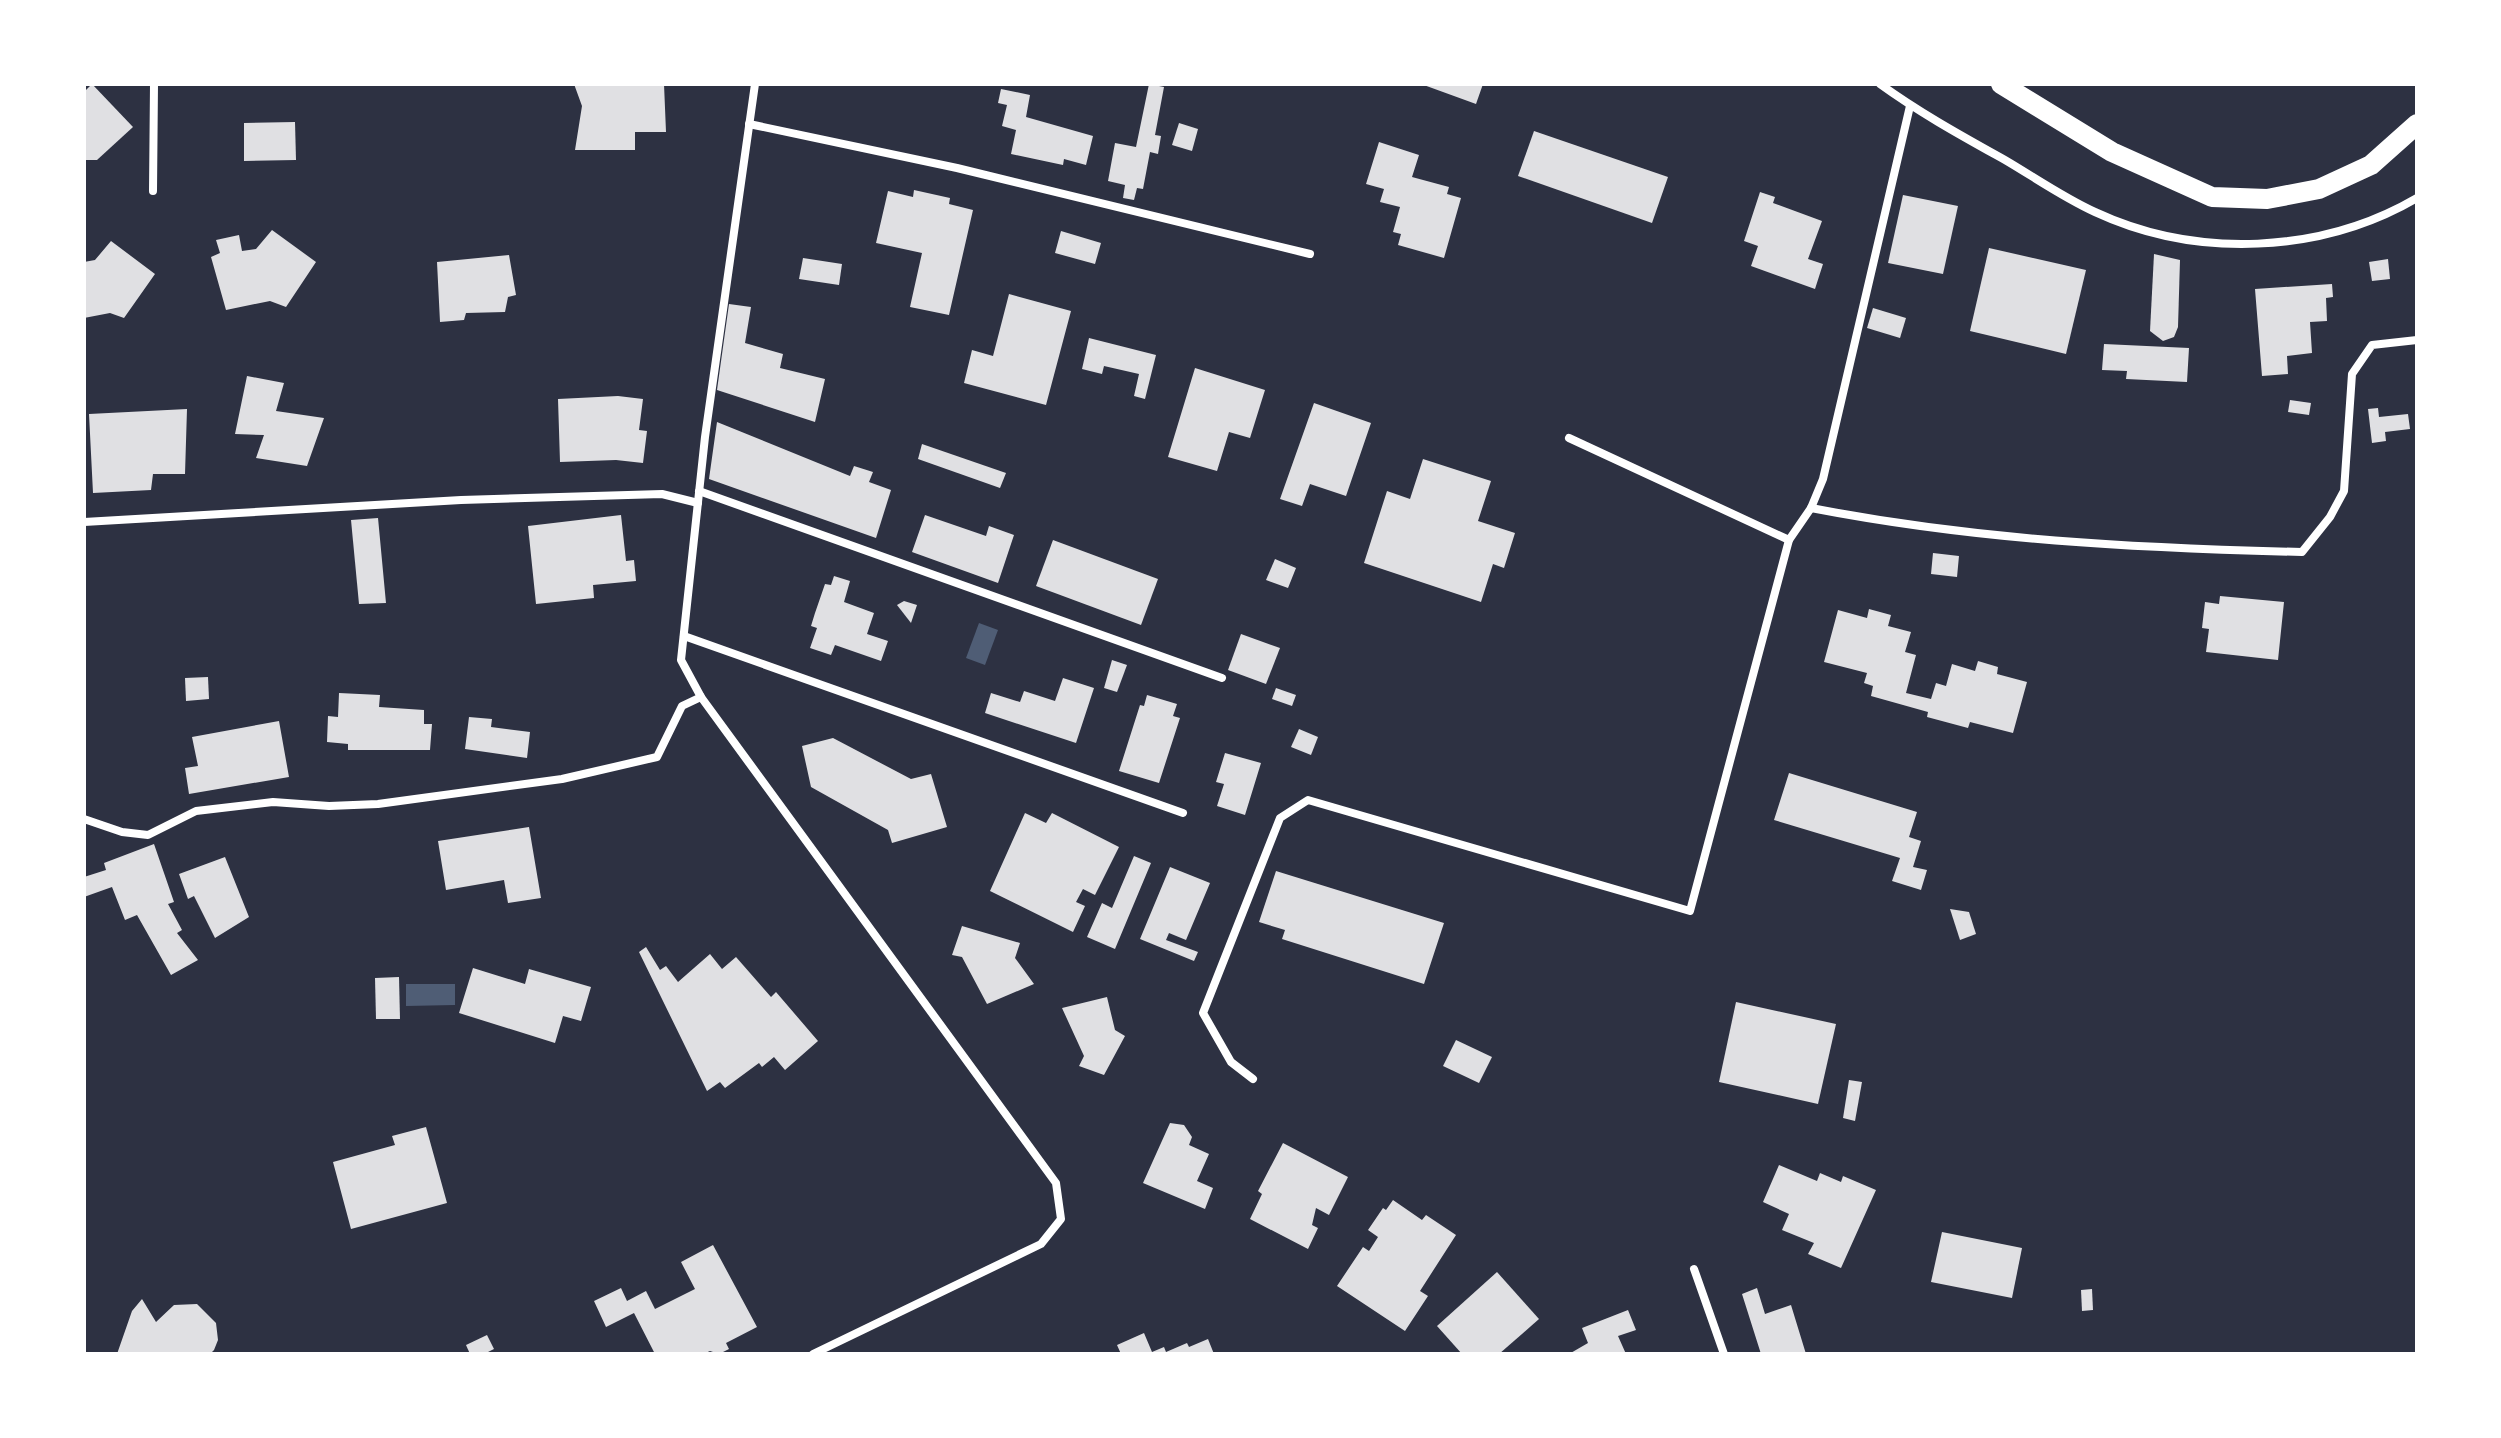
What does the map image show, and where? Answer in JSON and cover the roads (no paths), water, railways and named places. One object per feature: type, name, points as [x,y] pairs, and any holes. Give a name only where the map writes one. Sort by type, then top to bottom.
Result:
[{"type":"main road","points":[[2001,84],[2112,152],[2212,197],[2267,199],[2319,189],[2371,165],[2417,124]]},
{"type":"street","points":[[153,191],[154,84]]},
{"type":"street","points":[[755,84],[699,491],[681,660],[701,697],[1056,1183],[1061,1219],[1041,1244],[813,1354]]},
{"type":"street","points":[[1880,84],[1910,106],[2095,212],[2146,231],[2188,240],[2289,242],[2334,235],[2385,217],[2417,198]]},
{"type":"street","points":[[1253,1079],[1231,1062],[1203,1013],[1280,818],[1308,800],[1690,911],[1789,540],[1811,508],[1823,479],[1910,106]]},
{"type":"street","points":[[749,124],[957,168],[1310,254]]},
{"type":"street","points":[[1811,508],[1917,528],[2059,543],[2302,552],[2330,517],[2344,491],[2352,374],[2372,345],[2417,340]]},
{"type":"street","points":[[1569,438],[1789,540]]},
{"type":"street","points":[[699,491],[1222,678]]},
{"type":"street","points":[[84,522],[600,495],[662,494],[698,503]]},
{"type":"street","points":[[684,636],[1183,813]]},
{"type":"street","points":[[84,819],[122,832],[148,835],[196,811],[273,802],[329,806],[378,804],[562,779],[630,766],[657,757],[682,706],[701,697]]},
{"type":"street","points":[[1694,1269],[1724,1354]]},
{"type":"water","points":[[979,623],[998,630],[985,665],[966,658]]},
{"type":"water","points":[[406,984],[455,984],[455,1005],[406,1006]]}]
